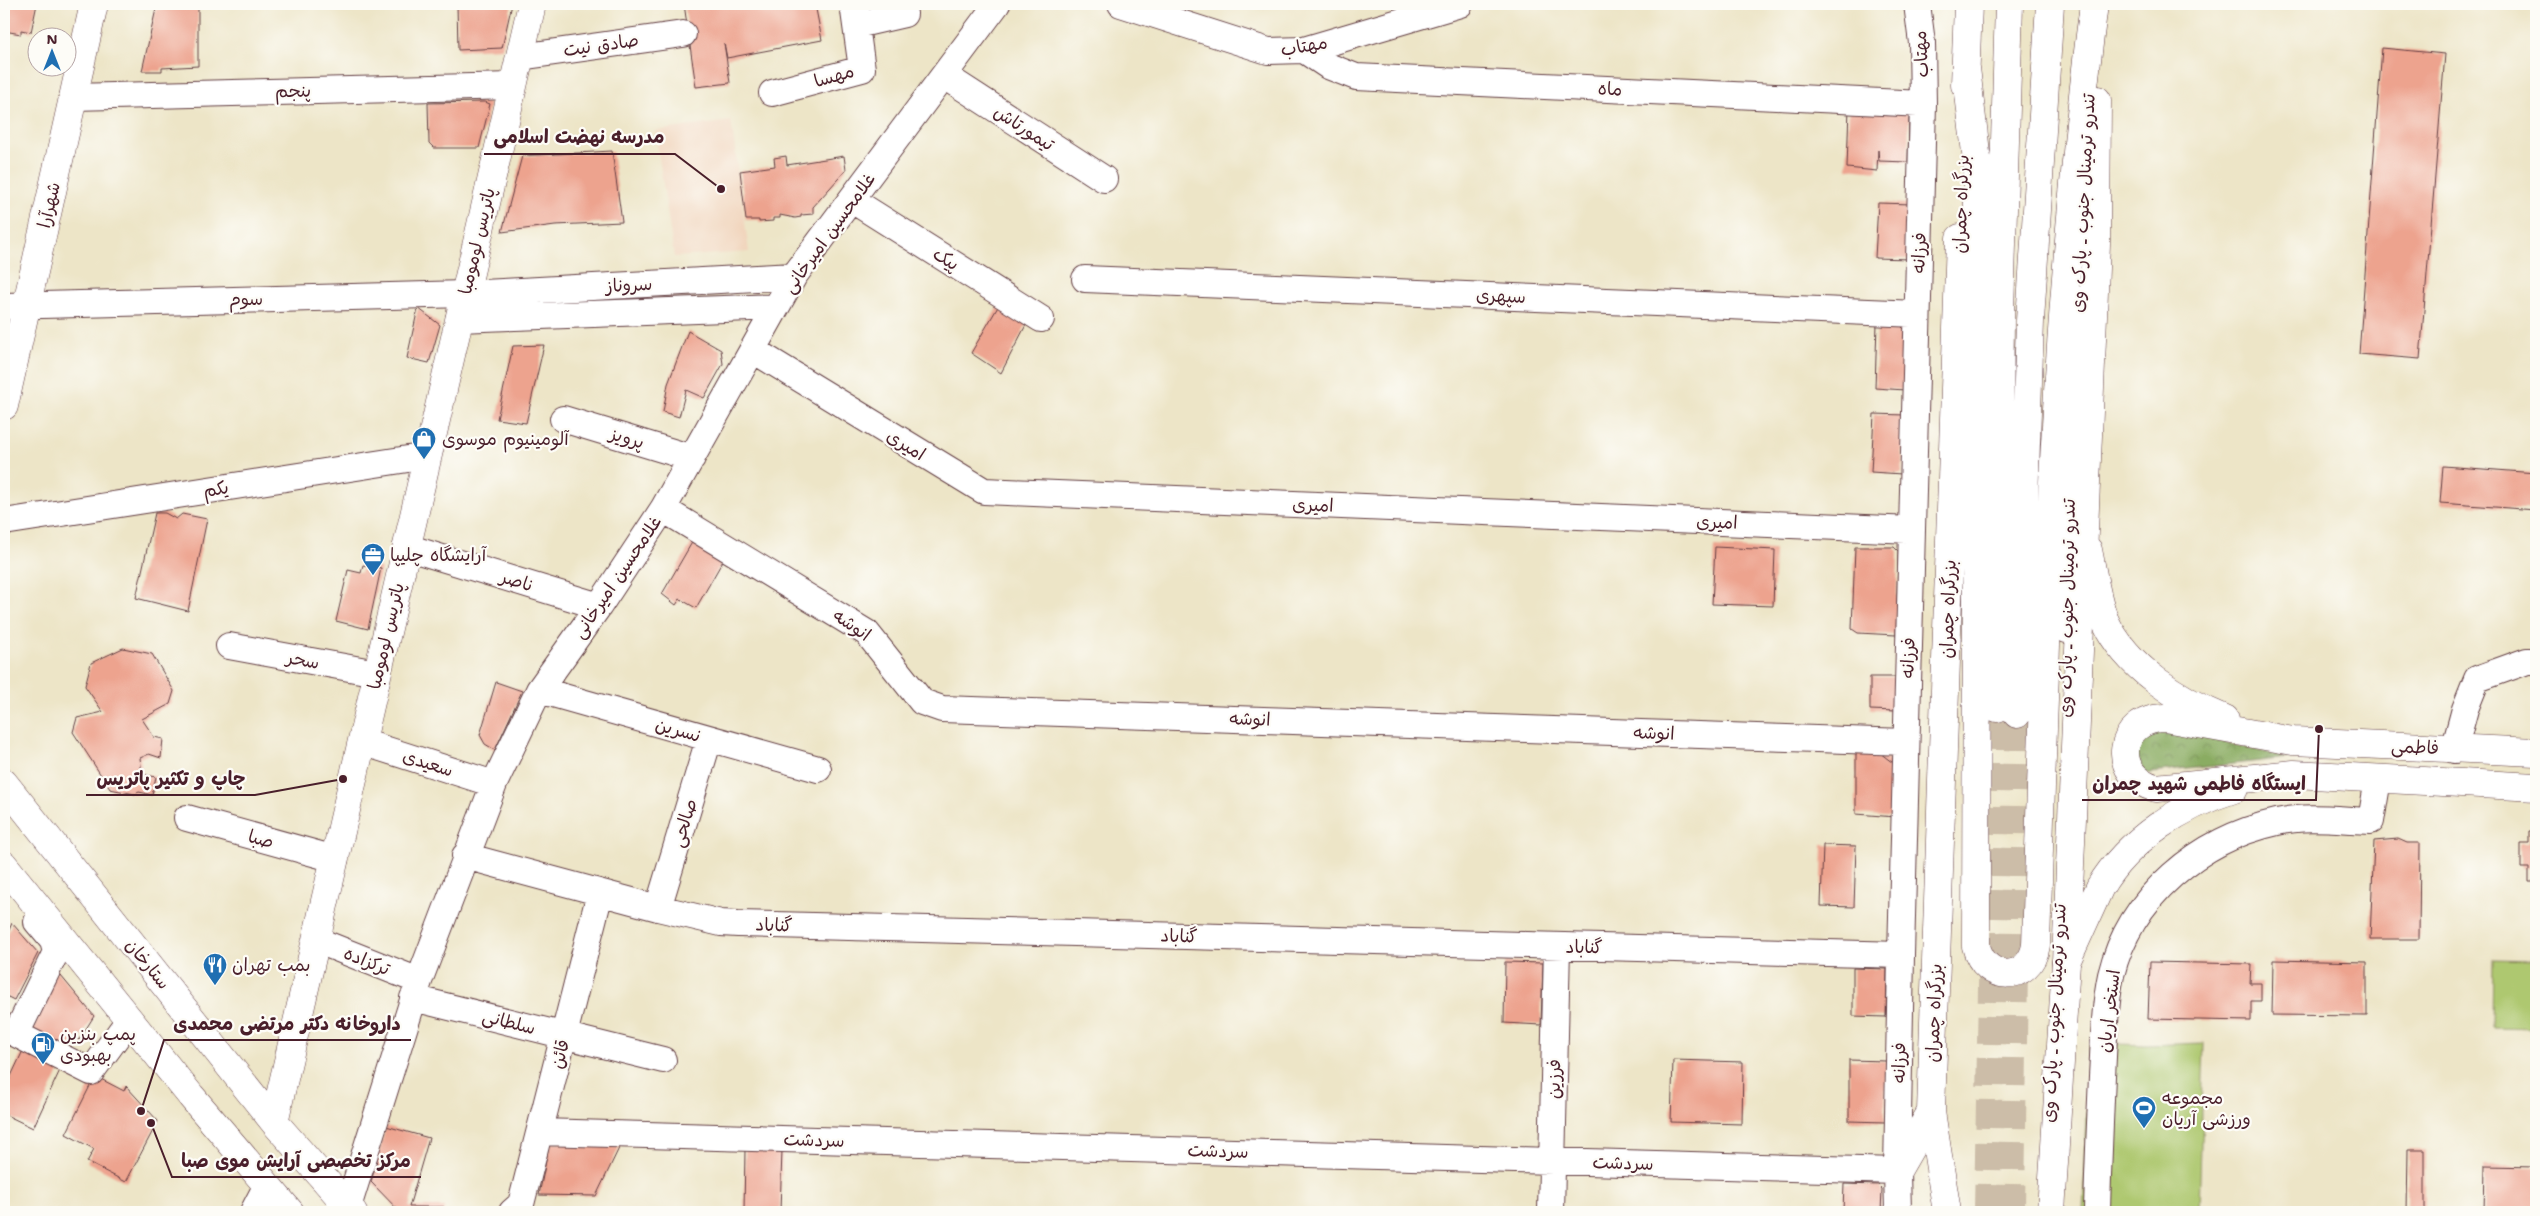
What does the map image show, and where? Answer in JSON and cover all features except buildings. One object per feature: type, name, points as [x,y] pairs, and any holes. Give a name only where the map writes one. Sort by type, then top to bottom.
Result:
[{"type":"main road","name":"شهرآرا","points":[[4,406],[16,305],[73,97],[94,4]]},
{"type":"main road","name":"پاتریس لومومبا","points":[[274,1122],[532,4]]},
{"type":"main road","name":"بزرگراه چمران","points":[[1947,1212],[1931,1112],[1968,4]]},
{"type":"main road","points":[[2009,4],[2000,313],[2007,711],[2050,4]]},
{"type":"main road","points":[[1966,68],[1978,170],[1976,946],[1982,961],[1987,967],[2002,974],[2011,973],[2026,967],[2035,953],[2036,945],[2046,626],[2068,237],[2096,4]]},
{"type":"main road","points":[[2051,1212],[2066,962],[2096,244],[2096,4]]},
{"type":"main road","points":[[2084,532],[2105,620],[2114,638],[2127,654],[2166,687],[2206,710],[2294,741]]},
{"type":"main road","points":[[2294,741],[2155,718],[2146,720],[2132,731],[2127,739],[2125,758],[2132,775],[2139,781],[2156,788],[2294,774]]},
{"type":"main road","name":"فاطمی","points":[[2294,741],[2454,750],[2536,752]]},
{"type":"main road","points":[[2066,962],[2106,877],[2149,834],[2191,807],[2224,792],[2294,774]]},
{"type":"main road","name":"فاطمی","points":[[2294,774],[2536,787]]},
{"type":"main road","name":"ستارخان","points":[[4,783],[274,1122],[350,1209]]},
{"type":"main road","points":[[4,866],[129,1020],[290,1212]]},
{"type":"main road","points":[[1897,1171],[1931,1112]]},
{"type":"street","name":"غلامحسین امیرخانی","points":[[350,1209],[416,990],[465,856],[494,784],[539,690],[599,606],[664,509],[794,276],[997,4]]},
{"type":"street","name":"مهتاب","points":[[1121,4],[1268,52],[1304,50],[1460,4]]},
{"type":"street","name":"مهتاب","points":[[1917,4],[1922,43],[1923,104]]},
{"type":"street","name":"تندرو ترمینال جنوب ـ پارک وی","points":[[2040,1212],[2058,980],[2078,271],[2096,4]]},
{"type":"street","points":[[854,14],[904,14]]},
{"type":"street","name":"مهسا","points":[[772,94],[862,69],[854,14]]},
{"type":"street","name":"صادق نیت","points":[[520,57],[683,34]]},
{"type":"street","name":"ماه","points":[[1304,50],[1328,66],[1356,77],[1923,104]]},
{"type":"street","name":"تیمورتاش","points":[[945,76],[1104,179]]},
{"type":"street","name":"پنجم","points":[[73,97],[513,86]]},
{"type":"street","name":"فرزانه","points":[[1898,1212],[1900,955],[1923,104]]},
{"type":"street","name":"پیک","points":[[852,200],[1041,319]]},
{"type":"street","name":"سروناز","points":[[462,307],[617,286],[794,276]]},
{"type":"street","name":"سپهری","points":[[1085,279],[1917,314]]},
{"type":"street","points":[[617,286],[618,313]]},
{"type":"street","name":"سوم","points":[[16,305],[462,307]]},
{"type":"street","name":"سروناز","points":[[462,307],[618,313],[776,307]]},
{"type":"street","name":"امیری","points":[[752,350],[984,491],[1912,530]]},
{"type":"street","name":"پرویز","points":[[563,419],[692,458]]},
{"type":"street","name":"یکم","points":[[4,522],[428,456]]},
{"type":"street","name":"انوشه","points":[[664,509],[868,633],[913,693],[922,702],[931,707],[1906,742]]},
{"type":"street","name":"ناصر","points":[[406,547],[599,606]]},
{"type":"street","name":"سحر","points":[[229,646],[377,673]]},
{"type":"street","points":[[2454,750],[2465,709],[2477,679],[2527,661],[2536,661]]},
{"type":"street","name":"نسرین","points":[[539,690],[818,769]]},
{"type":"street","name":"صالحی","points":[[658,908],[709,739]]},
{"type":"street","name":"سعیدی","points":[[362,742],[494,784]]},
{"type":"street","name":"استخر اریان","points":[[2097,1212],[2104,1022],[2112,974],[2129,925],[2151,895],[2179,869],[2211,846],[2278,821],[2316,818],[2371,821],[2378,779]]},
{"type":"street","name":"صبا","points":[[187,818],[334,859]]},
{"type":"street","name":"گناباد","points":[[465,856],[600,893],[721,923],[1900,955]]},
{"type":"street","points":[[4,883],[54,941],[56,952],[16,1034],[91,1072],[129,1020]]},
{"type":"street","name":"قائن","points":[[512,1212],[521,1204],[600,893]]},
{"type":"street","name":"ترکزاده","points":[[316,940],[416,990]]},
{"type":"street","name":"فرزین","points":[[1551,1212],[1557,946]]},
{"type":"street","name":"سلطانی","points":[[416,990],[564,1036],[663,1060]]},
{"type":"street","name":"سردشت","points":[[540,1132],[1897,1171]]},
{"type":"street","points":[[253,1212],[267,1185]]},
{"type":"shaded area","points":[[731,121],[749,252],[674,257],[655,131]]},
{"type":"green space","points":[[2147,726],[2188,733],[2288,758],[2141,774],[2130,740]]},
{"type":"green space","points":[[2493,959],[2536,960],[2536,1028],[2492,1027]]},
{"type":"green space","name":"مجموعه ورزشی آریان","points":[[2090,1043],[2146,1045],[2204,1043],[2199,1212],[2083,1212]]},
{"type":"tunnel","points":[[1988,1212],[1997,708]]},
{"type":"tunnel","points":[[2011,1212],[2017,714]]},
{"type":"place","name":"مدرسه نهضت اسلامی","points":[[721,189]]},
{"type":"place","name":"آلومینیوم موسوی","points":[[424,460]]},
{"type":"place","name":"آرایشگاه چلیپا","points":[[373,576]]},
{"type":"place","name":"ایستگاه فاطمی شهید چمران","points":[[2319,729]]},
{"type":"place","name":"چاپ و تکثیر پاتریس","points":[[343,779]]},
{"type":"place","name":"بمب تهران","points":[[215,986]]},
{"type":"place","name":"پمپ بنزین بهبودی","points":[[43,1065]]},
{"type":"place","name":"داروخانه دکتر مرتضی محمدی","points":[[141,1111]]},
{"type":"place","name":"مرکز تخصصی آرایش موی صبا","points":[[151,1123]]},
{"type":"place","name":"مجموعه ورزشی آریان","points":[[2144,1129]]}]
